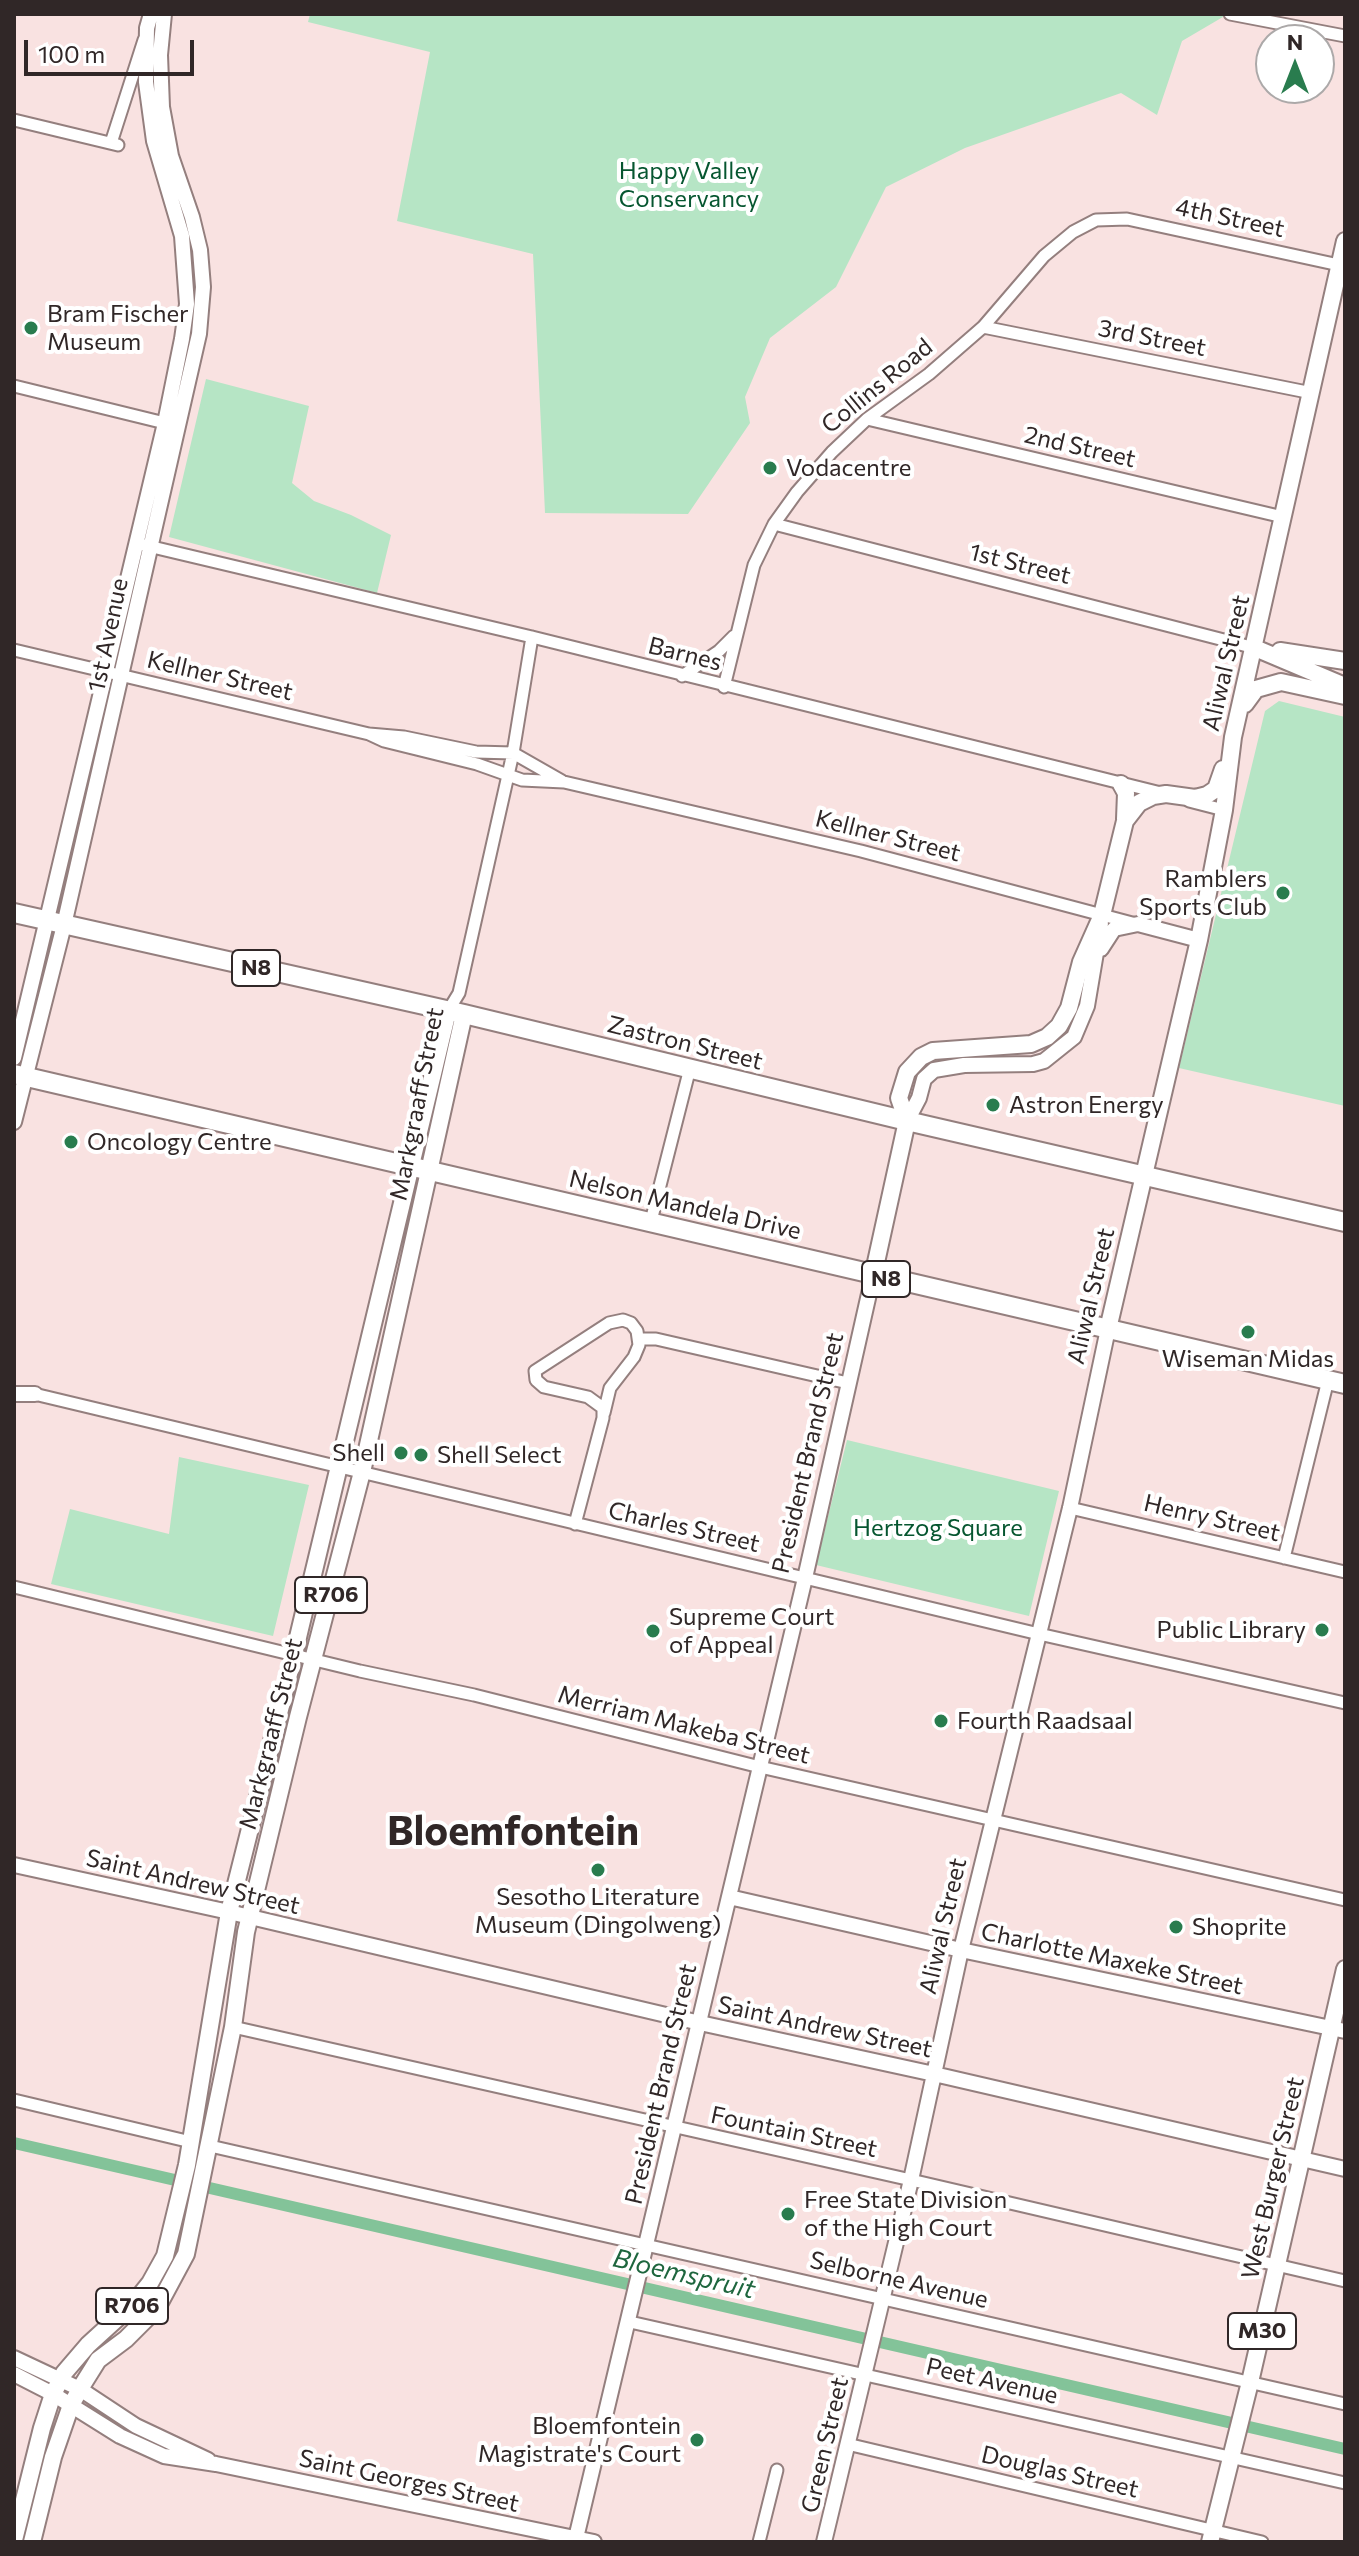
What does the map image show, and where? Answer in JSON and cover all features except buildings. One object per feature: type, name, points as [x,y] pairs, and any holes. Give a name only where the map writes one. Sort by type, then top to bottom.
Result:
[{"type":"highway","name":"Zastron Street","points":[[14,913],[456,1012],[1345,1222]]},
{"type":"highway","name":"Nelson Mandela Drive","points":[[20,1076],[1337,1382]]},
{"type":"main road","name":"Aliwal Street","points":[[1108,1329],[1199,940],[1224,810],[1233,737],[1345,241]]},
{"type":"main road","points":[[1255,648],[1345,661]]},
{"type":"main road","points":[[1255,648],[1345,686]]},
{"type":"main road","points":[[1240,710],[1256,689],[1271,683],[1301,685],[1345,696]]},
{"type":"main road","points":[[1125,821],[1139,803],[1153,796],[1166,794],[1195,798],[1216,789],[1233,737]]},
{"type":"main road","points":[[1102,915],[1125,821],[1127,804],[1121,784]]},
{"type":"main road","name":"President Brand Street","points":[[873,1276],[907,1121],[899,1098],[907,1072],[921,1057],[950,1049],[1031,1044],[1047,1037],[1059,1026],[1069,1008],[1081,962],[1102,915]]},
{"type":"main road","name":"Markgraaff Street","points":[[57,2386],[75,2359],[134,2303],[165,2256],[187,2165],[229,1912],[294,1654],[410,1165],[456,1012]]},
{"type":"main road","name":"Markgraaff Street","points":[[71,2405],[98,2360],[126,2339],[157,2308],[186,2254],[233,2027],[250,1917],[362,1472],[429,1169],[456,1012]]},
{"type":"main road","name":"West Burger Street","points":[[1232,2451],[1301,2159],[1339,2029],[1345,1969]]},
{"type":"main road","points":[[210,2031],[233,2027]]},
{"type":"main road","name":"R706","points":[[14,2540],[32,2462],[57,2386]]},
{"type":"main road","name":"R706","points":[[32,2542],[53,2457],[71,2405]]},
{"type":"main road","name":"M30","points":[[1211,2536],[1232,2451]]},
{"type":"street","points":[[164,14],[160,84],[164,154]]},
{"type":"street","points":[[1230,14],[1345,36]]},
{"type":"street","points":[[149,21],[146,82],[164,154]]},
{"type":"street","points":[[14,120],[114,144],[149,21]]},
{"type":"street","name":"1st Avenue","points":[[164,154],[182,236],[186,287],[172,425]]},
{"type":"street","name":"1st Avenue","points":[[14,1122],[20,1076],[107,672],[199,334],[203,287],[200,250],[195,228],[164,154]]},
{"type":"street","name":"4th Street","points":[[1111,218],[1339,265]]},
{"type":"street","name":"Collins Road","points":[[724,687],[754,565],[774,524],[797,492],[832,452],[867,419],[929,374],[983,327],[1059,242],[1083,225],[1111,218]]},
{"type":"street","points":[[186,287],[203,287]]},
{"type":"street","name":"3rd Street","points":[[983,327],[1312,393]]},
{"type":"street","points":[[14,386],[172,425]]},
{"type":"street","name":"2nd Street","points":[[867,419],[1283,517]]},
{"type":"street","name":"1st Street","points":[[774,524],[1255,648]]},
{"type":"street","name":"1st Avenue","points":[[14,1058],[55,923],[122,675],[142,545]]},
{"type":"street","name":"Barnes","points":[[142,545],[532,637],[1224,810]]},
{"type":"street","points":[[682,676],[735,636]]},
{"type":"street","name":"Markgraaff Street","points":[[456,1012],[513,753],[532,637]]},
{"type":"street","name":"Kellner Street","points":[[14,650],[369,734],[392,743],[477,764],[508,776],[564,782],[861,851],[1199,940]]},
{"type":"street","name":"Kellner Street","points":[[369,734],[404,737],[476,752],[513,753],[564,782]]},
{"type":"street","points":[[907,1121],[919,1098],[924,1079],[934,1070],[964,1065],[1033,1064],[1044,1061],[1074,1037],[1081,1022],[1096,962],[1102,915]]},
{"type":"street","points":[[1096,962],[1114,929],[1138,924]]},
{"type":"street","points":[[651,1221],[690,1068]]},
{"type":"street","name":"President Brand Street","points":[[576,2540],[805,1578],[873,1276]]},
{"type":"street","points":[[575,1524],[604,1413],[610,1388],[634,1357],[639,1339],[631,1323],[616,1320],[535,1371],[536,1380],[544,1387],[588,1397],[600,1404],[604,1413]]},
{"type":"street","name":"Aliwal Street","points":[[868,2358],[961,1950],[1070,1508],[1108,1329]]},
{"type":"street","points":[[639,1339],[656,1339],[848,1383]]},
{"type":"street","points":[[1284,1558],[1337,1382]]},
{"type":"street","name":"Charles Street","points":[[20,1391],[1039,1634],[1345,1703]]},
{"type":"street","name":"Henry Street","points":[[1070,1508],[1345,1572]]},
{"type":"street","name":"Merriam Makeba Street","points":[[14,1587],[474,1695],[760,1767],[1345,1900]]},
{"type":"street","name":"Saint Andrew Street","points":[[14,1865],[1345,2169]]},
{"type":"street","name":"Charlotte Maxeke Street","points":[[729,1897],[961,1950],[1339,2029]]},
{"type":"street","name":"Fountain Street","points":[[233,2027],[1345,2281]]},
{"type":"street","points":[[14,2100],[191,2142]]},
{"type":"street","name":"Selborne Avenue","points":[[210,2146],[882,2306],[1248,2389],[1345,2404]]},
{"type":"street","name":"Peet Avenue","points":[[630,2322],[864,2375],[1232,2451],[1345,2483]]},
{"type":"street","name":"Saint Georges Street","points":[[14,2358],[57,2386],[71,2405],[120,2436],[179,2460],[216,2464],[594,2542]]},
{"type":"street","name":"Green Street","points":[[826,2538],[868,2358]]},
{"type":"street","name":"Saint Georges Street","points":[[14,2374],[80,2389],[136,2426],[216,2464]]},
{"type":"street","name":"Douglas Street","points":[[847,2444],[1211,2536],[1262,2542]]},
{"type":"street","points":[[759,2542],[777,2470]]},
{"type":"green space","name":"Happy Valley Conservancy","points":[[310,14],[1228,14],[1182,41],[1157,115],[1121,93],[965,148],[886,187],[836,287],[770,338],[745,397],[750,423],[688,514],[545,513],[533,254],[397,221],[430,52],[308,22]]},
{"type":"green space","points":[[206,379],[309,406],[292,483],[314,501],[391,535],[377,593],[169,537]]},
{"type":"green space","name":"Ramblers Sports Club","points":[[1279,701],[1345,717],[1345,1106],[1179,1068],[1265,711]]},
{"type":"green space","name":"Hertzog Square","points":[[847,1440],[1059,1491],[1029,1616],[816,1565]]},
{"type":"green space","points":[[179,1457],[309,1485],[273,1636],[51,1584],[70,1509],[169,1534]]},
{"type":"waterway","name":"Bloemspruit","points":[[14,2143],[1345,2449]]},
{"type":"place","name":"Bram Fischer Museum","points":[[31,328]]},
{"type":"place","name":"Vodacentre","points":[[770,468]]},
{"type":"place","name":"Ramblers Sports Club","points":[[1283,893]]},
{"type":"place","name":"Astron Energy","points":[[993,1105]]},
{"type":"place","name":"Oncology Centre","points":[[71,1142]]},
{"type":"place","name":"Wiseman Midas","points":[[1248,1332]]},
{"type":"place","name":"Shell","points":[[401,1453]]},
{"type":"place","name":"Shell Select","points":[[421,1455]]},
{"type":"place","name":"Public Library","points":[[1322,1630]]},
{"type":"place","name":"Supreme Court of Appeal","points":[[653,1631]]},
{"type":"place","name":"Fourth Raadsaal","points":[[941,1721]]},
{"type":"place","name":"Sesotho Literature Museum (Dingolweng)","points":[[598,1870]]},
{"type":"place","name":"Shoprite","points":[[1176,1927]]},
{"type":"place","name":"Free State Division of the High Court","points":[[788,2214]]},
{"type":"place","name":"Bloemfontein Magistrate's Court","points":[[697,2440]]},
{"type":"district","name":"Bloemfontein","points":[[513,1832]]}]
